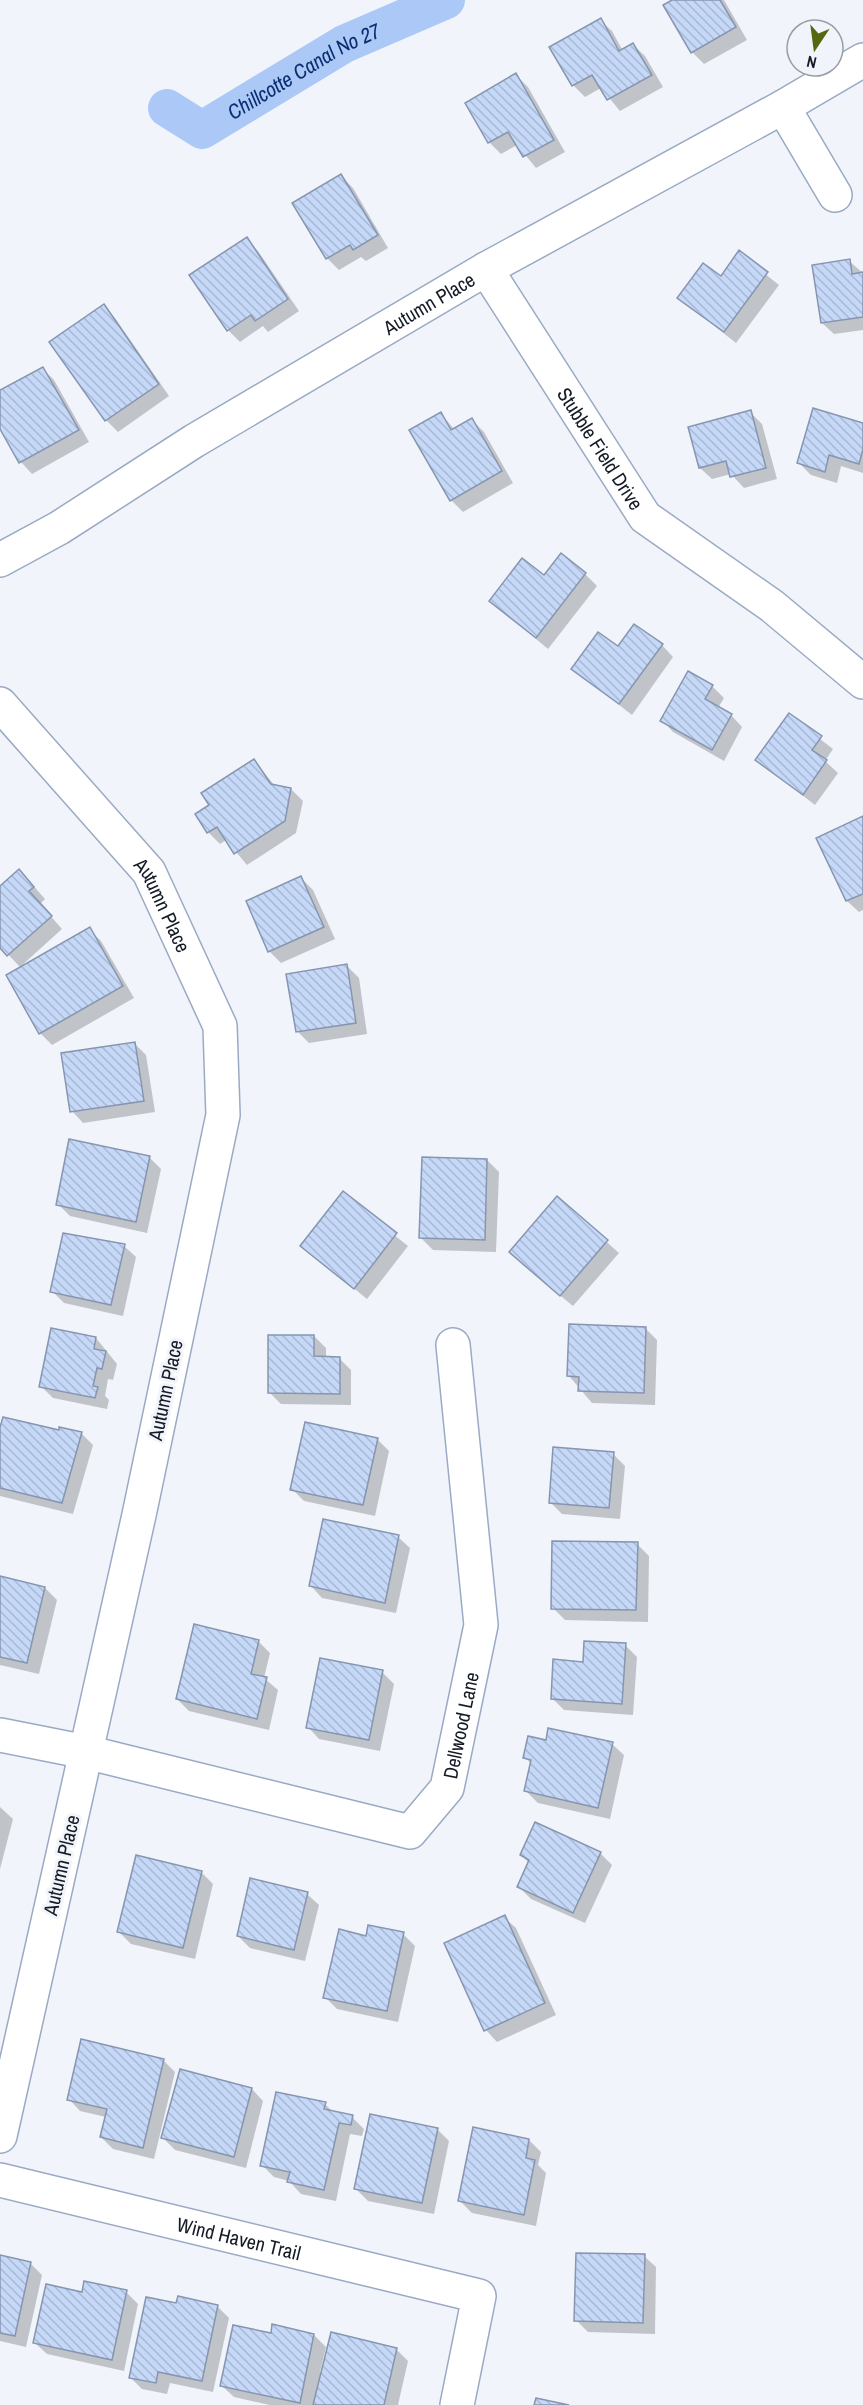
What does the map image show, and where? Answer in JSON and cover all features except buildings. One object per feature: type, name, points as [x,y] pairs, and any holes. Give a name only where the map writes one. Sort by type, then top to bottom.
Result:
[{"type":"street","name":"Autumn Place","points":[[0,560],[59,528],[194,441],[486,269],[783,107],[863,60]]},
{"type":"street","points":[[783,107],[835,195]]},
{"type":"street","name":"Stubble Field Drive","points":[[486,269],[645,517],[772,606],[863,682]]},
{"type":"street","name":"Autumn Place","points":[[0,704],[149,872],[220,1026],[224,1115],[0,2136]]},
{"type":"street","name":"Dellwood Lane","points":[[86,1752],[410,1832],[447,1788],[481,1625],[453,1345]]},
{"type":"street","points":[[0,1735],[86,1752]]},
{"type":"street","name":"Wind Haven Trail","points":[[0,2180],[479,2296],[457,2405]]},
{"type":"waterway","name":"Chillcotte Canal No 27","points":[[167,108],[202,130],[344,44],[446,0]]}]
